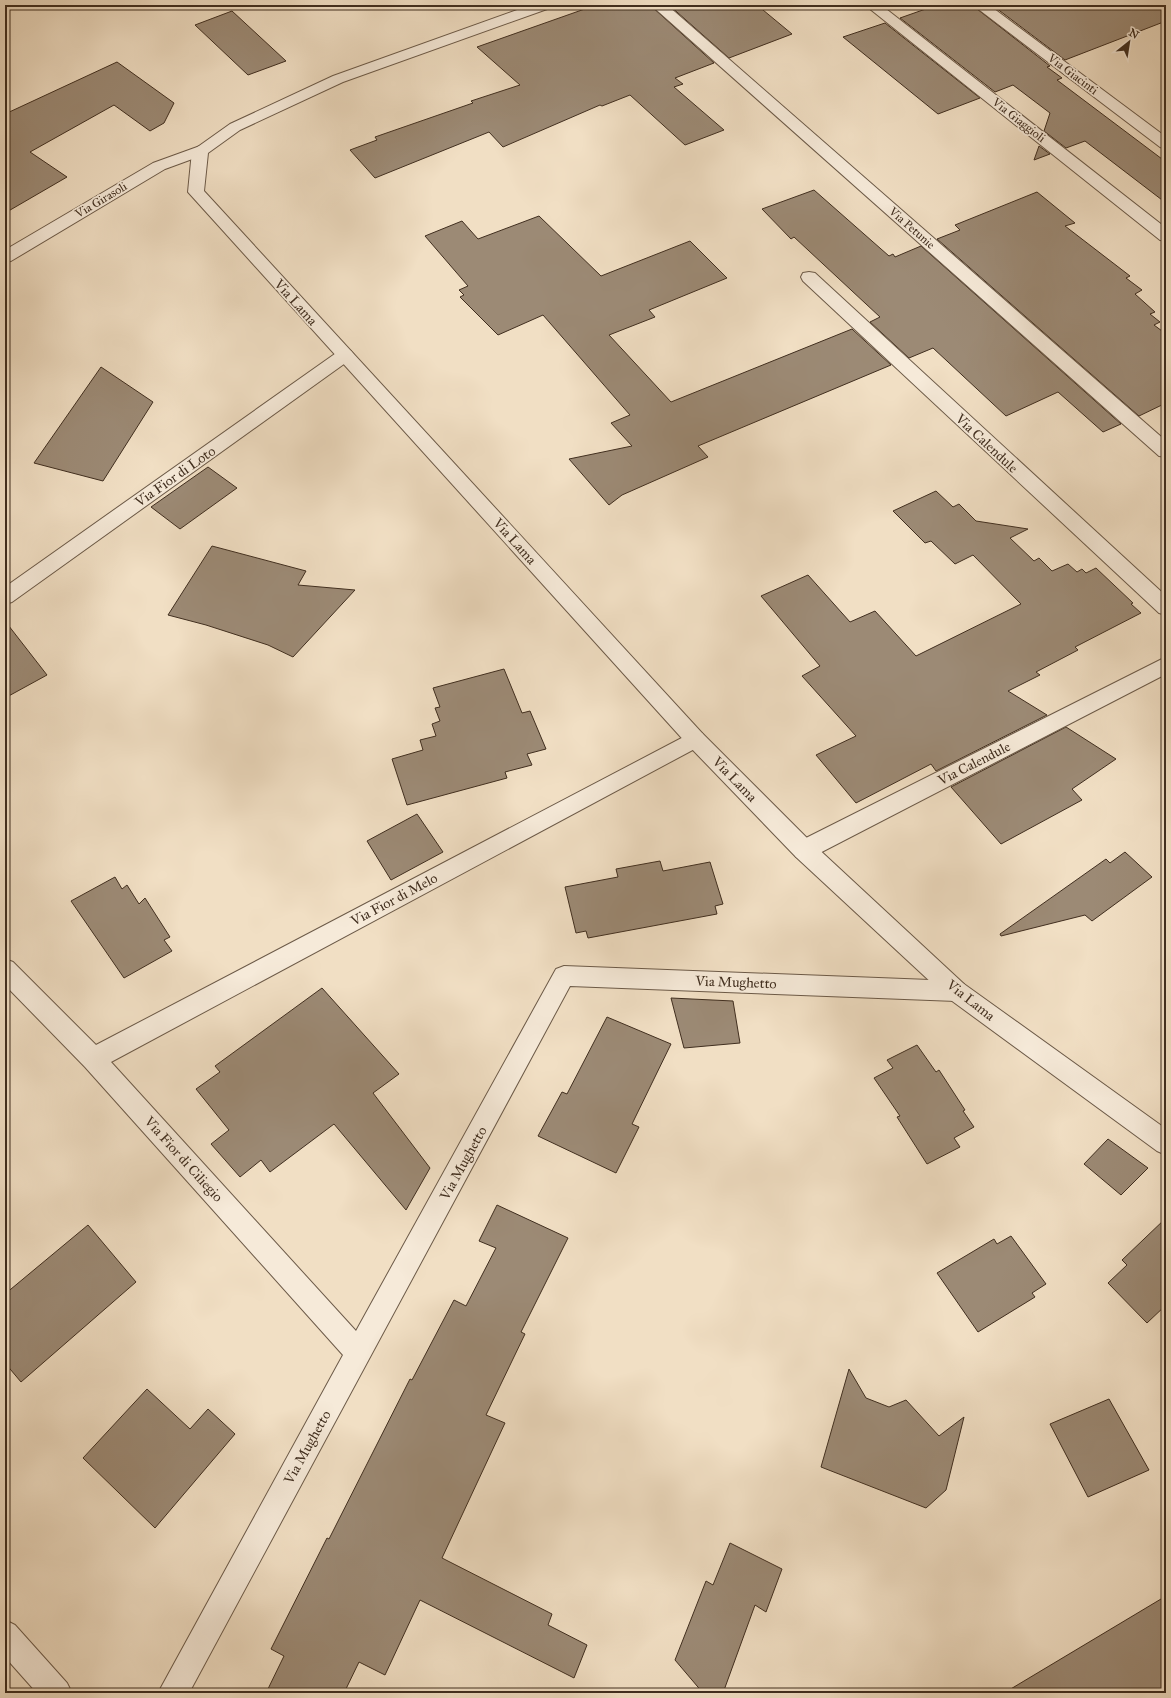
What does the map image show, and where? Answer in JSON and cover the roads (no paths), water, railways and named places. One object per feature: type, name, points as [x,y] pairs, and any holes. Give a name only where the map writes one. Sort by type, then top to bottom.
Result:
[{"type":"street","points":[[200,150],[235,127],[338,78],[545,5]]},
{"type":"street","name":"Via Petunie","points":[[658,5],[1166,450]]},
{"type":"street","name":"Via Giaggioli","points":[[872,5],[1166,236]]},
{"type":"street","name":"Via Giacinti","points":[[980,5],[1166,144]]},
{"type":"street","name":"Via Girasoli","points":[[5,257],[159,166],[200,150]]},
{"type":"street","name":"Via Lama","points":[[200,150],[196,192],[695,739],[804,850],[956,990],[1166,1143]]},
{"type":"street","name":"Via Calendule","points":[[808,277],[1166,608]]},
{"type":"street","name":"Via Fior di Loto","points":[[5,596],[345,356]]},
{"type":"street","name":"Via Calendule","points":[[804,850],[1166,665]]},
{"type":"street","name":"Via Fior di Melo","points":[[93,1059],[695,739]]},
{"type":"street","name":"Via Fior di Ciliegio","points":[[5,969],[93,1059],[359,1353]]},
{"type":"street","name":"Via Mughetto","points":[[173,1693],[564,976],[956,990]]},
{"type":"street","points":[[5,1635],[57,1693]]}]
